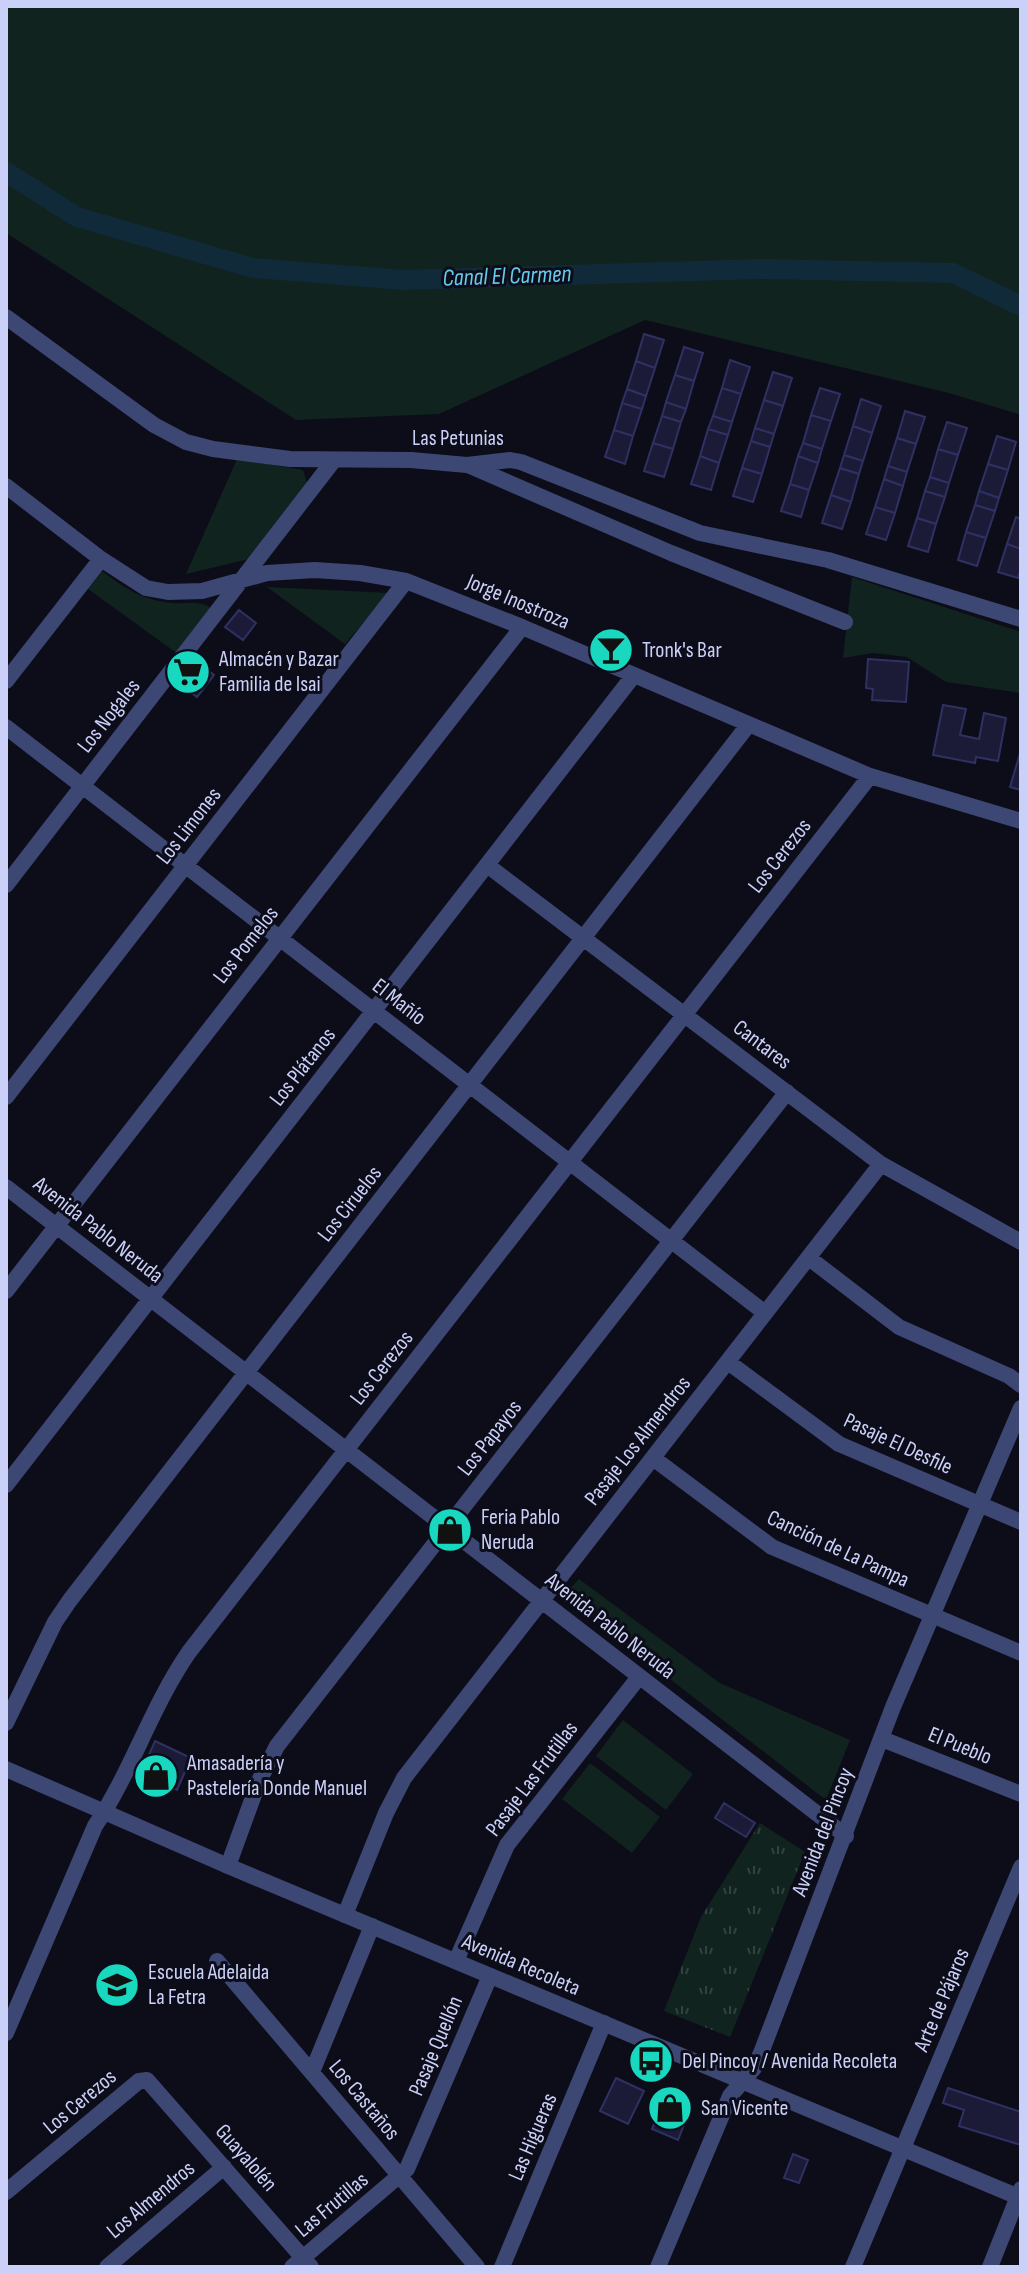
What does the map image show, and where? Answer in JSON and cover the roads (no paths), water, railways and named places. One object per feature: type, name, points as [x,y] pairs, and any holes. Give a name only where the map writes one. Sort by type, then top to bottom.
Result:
[{"type":"street","name":"Las Petunias","points":[[6,317],[154,425],[186,442],[213,449],[290,459],[411,460],[467,465],[510,460],[521,462],[700,533],[828,560],[1021,619]]},
{"type":"street","name":"Los Nogales","points":[[6,885],[334,460]]},
{"type":"street","points":[[467,465],[671,553],[845,622]]},
{"type":"street","name":"Jorge Inostroza","points":[[6,486],[101,559],[136,583],[156,591],[202,591],[243,578],[291,570],[360,573],[406,581],[445,594],[870,776],[1021,821]]},
{"type":"street","points":[[6,681],[101,559]]},
{"type":"street","name":"Los Limones","points":[[6,1097],[406,581]]},
{"type":"street","name":"Los Pomelos","points":[[6,1291],[522,627]]},
{"type":"street","name":"Los Plátanos","points":[[6,1485],[634,675]]},
{"type":"street","name":"Los Ciruelos","points":[[6,1723],[55,1622],[70,1600],[749,724]]},
{"type":"street","name":"El Mañío","points":[[6,727],[765,1313]]},
{"type":"street","name":"Los Cerezos","points":[[6,2033],[95,1826],[115,1796],[157,1702],[183,1660],[870,776]]},
{"type":"street","name":"Cantares","points":[[487,865],[881,1164],[1021,1242]]},
{"type":"street","name":"Los Papayos","points":[[228,1866],[259,1781],[277,1746],[787,1092]]},
{"type":"street","name":"Pasaje Los Almendros","points":[[345,1915],[393,1796],[404,1778],[881,1164]]},
{"type":"street","name":"Avenida Pablo Neruda","points":[[6,1187],[846,1836]]},
{"type":"street","points":[[809,1258],[899,1327],[1009,1376],[1021,1385]]},
{"type":"street","name":"Pasaje El Desfile","points":[[728,1362],[839,1444],[1021,1522]]},
{"type":"street","name":"Avenida del Pincoy","points":[[659,2267],[730,2096],[744,2082],[761,2053],[882,1739],[1021,1408]]},
{"type":"street","name":"Canción de La Pampa","points":[[653,1458],[772,1547],[1021,1653]]},
{"type":"street","name":"Pasaje Las Frutillas","points":[[456,1961],[507,1845],[639,1677]]},
{"type":"street","name":"El Pueblo","points":[[882,1739],[1021,1794]]},
{"type":"street","name":"Avenida Recoleta","points":[[6,1769],[228,1866],[1020,2195]]},
{"type":"street","name":"Arte de Pájaros","points":[[853,2267],[1021,1867]]},
{"type":"street","points":[[312,2072],[372,1926]]},
{"type":"street","name":"Los Castaños","points":[[217,1961],[477,2267]]},
{"type":"street","name":"Pasaje Quellón","points":[[400,2176],[413,2157],[490,1976]]},
{"type":"street","name":"Las Higueras","points":[[502,2267],[604,2023]]},
{"type":"street","name":"Los Cerezos","points":[[6,2192],[139,2081],[147,2080]]},
{"type":"street","name":"Guayalolén","points":[[147,2080],[224,2167],[302,2264]]},
{"type":"street","name":"Los Almendros","points":[[107,2267],[224,2167]]},
{"type":"street","name":"Las Frutillas","points":[[302,2264],[400,2176]]},
{"type":"street","points":[[990,2267],[1020,2195]]},
{"type":"waterway","name":"Canal El Carmen","points":[[6,172],[77,217],[253,268],[403,280],[761,269],[953,273],[1021,306]]},
{"type":"place","name":"Tronk's Bar","points":[[611,650]]},
{"type":"place","name":"Almacén y Bazar Familia de Isai","points":[[188,672]]},
{"type":"place","name":"Feria Pablo Neruda","points":[[450,1530]]},
{"type":"place","name":"Amasadería y Pastelería Donde Manuel","points":[[156,1776]]},
{"type":"place","name":"Escuela Adelaida La Fetra","points":[[117,1985]]},
{"type":"place","name":"Del Pincoy / Avenida Recoleta","points":[[651,2061]]},
{"type":"place","name":"San Vicente","points":[[670,2108]]}]
